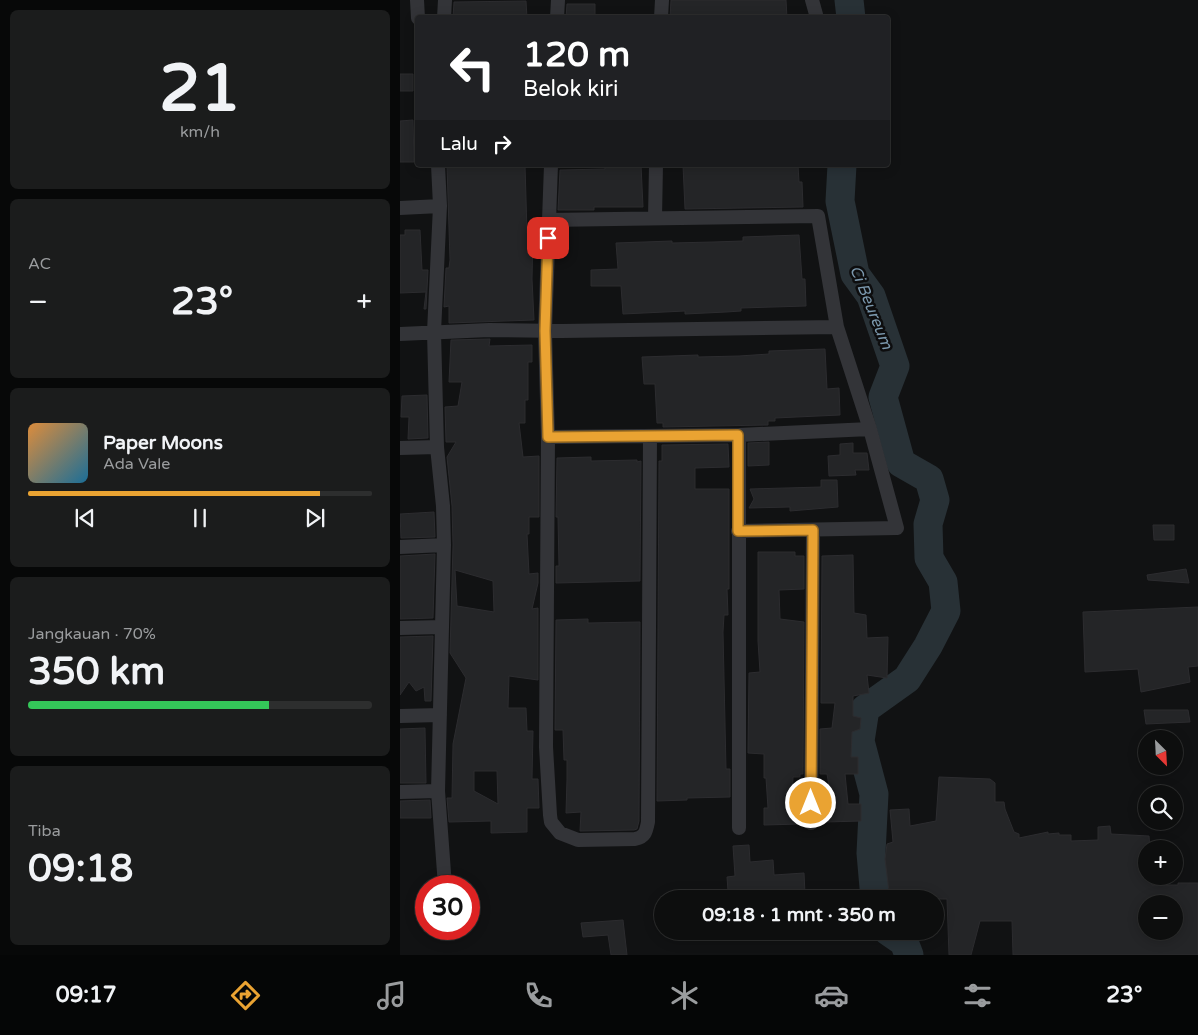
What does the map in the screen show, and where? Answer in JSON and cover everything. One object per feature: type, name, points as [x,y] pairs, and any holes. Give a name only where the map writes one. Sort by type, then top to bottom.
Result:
[{"type":"street","points":[[417,0],[418,15]]},
{"type":"street","points":[[444,15],[445,0]]},
{"type":"street","points":[[557,15],[558,0]]},
{"type":"street","points":[[661,15],[662,0]]},
{"type":"street","points":[[812,0],[816,15]]},
{"type":"street","points":[[438,167],[440,206],[434,332],[437,446],[443,506],[444,545],[438,791],[444,875]]},
{"type":"street","points":[[551,167],[545,331],[548,437],[546,746],[551,822],[560,833],[578,840],[642,838],[648,822],[650,436]]},
{"type":"street","points":[[655,218],[656,167]]},
{"type":"street","points":[[400,208],[440,206]]},
{"type":"street","points":[[549,220],[818,216],[837,327],[870,429],[897,528],[738,531]]},
{"type":"street","points":[[400,334],[489,330],[837,327]]},
{"type":"street","points":[[548,437],[738,435],[870,429]]},
{"type":"street","points":[[738,435],[739,828]]},
{"type":"street","points":[[400,448],[437,446]]},
{"type":"street","points":[[811,823],[813,530]]},
{"type":"street","points":[[400,547],[444,545]]},
{"type":"street","points":[[400,628],[442,627]]},
{"type":"street","points":[[400,716],[440,715]]},
{"type":"street","points":[[400,792],[438,791]]},
{"type":"building","points":[[671,0],[786,0],[787,15],[670,15]]},
{"type":"building","points":[[526,1],[527,15],[453,15],[454,2]]},
{"type":"building","points":[[567,4],[595,4],[595,15],[566,15]]},
{"type":"building","points":[[400,74],[413,74],[413,91],[400,91]]},
{"type":"building","points":[[413,120],[414,162],[400,162],[400,121]]},
{"type":"building","points":[[447,167],[525,167],[527,233],[533,233],[532,279],[534,320],[449,323],[449,306],[444,307],[446,268],[449,268]]},
{"type":"building","points":[[605,167],[641,167],[643,207],[594,207],[594,210],[558,210],[560,170],[605,169]]},
{"type":"building","points":[[683,167],[798,167],[799,182],[802,182],[803,207],[685,209]]},
{"type":"building","points":[[405,230],[420,230],[422,270],[428,270],[426,309],[424,309],[426,292],[400,293],[400,235],[405,235]]},
{"type":"building","points":[[799,235],[802,279],[805,279],[806,306],[741,308],[741,311],[685,314],[685,311],[623,314],[621,286],[591,286],[591,270],[618,269],[616,243],[743,241],[743,237]]},
{"type":"building","points":[[490,339],[489,346],[532,345],[532,362],[528,362],[528,400],[525,400],[525,423],[519,423],[523,457],[539,456],[539,517],[529,517],[529,534],[527,534],[529,574],[538,573],[538,583],[532,609],[538,608],[538,680],[509,676],[508,708],[526,708],[527,731],[533,731],[532,779],[538,779],[539,808],[527,808],[527,832],[491,833],[491,821],[449,822],[447,798],[452,798],[453,744],[466,678],[450,653],[453,545],[452,506],[447,457],[456,442],[446,442],[445,407],[458,406],[462,382],[449,382],[451,340]],"holes":[[[455,570],[493,581],[494,612],[457,606]],[[474,771],[497,771],[498,804],[474,791]]]},
{"type":"building","points":[[825,349],[827,389],[839,388],[840,415],[775,418],[775,421],[768,421],[768,425],[663,427],[663,423],[657,423],[655,384],[644,384],[642,357],[739,356],[769,354],[769,351]]},
{"type":"building","points":[[427,395],[428,438],[408,439],[409,417],[401,417],[402,396]]},
{"type":"building","points":[[769,442],[769,465],[748,466],[748,443]]},
{"type":"building","points":[[853,443],[853,453],[867,453],[869,470],[855,470],[856,475],[829,476],[828,456],[840,455],[840,444]]},
{"type":"building","points":[[728,444],[729,467],[695,468],[695,489],[729,489],[728,615],[724,615],[723,632],[726,769],[730,769],[730,797],[657,801],[659,461],[662,461],[662,445]]},
{"type":"building","points":[[591,457],[591,461],[641,461],[640,581],[556,583],[556,566],[559,566],[558,517],[556,517],[557,458]]},
{"type":"building","points":[[821,480],[837,480],[838,507],[790,511],[790,507],[749,508],[754,499],[750,489],[821,487]]},
{"type":"building","points":[[434,512],[435,537],[401,538],[400,514]]},
{"type":"building","points":[[1153,525],[1174,525],[1174,540],[1154,540]]},
{"type":"building","points":[[758,552],[795,552],[795,556],[804,556],[804,589],[779,590],[780,619],[804,622],[803,774],[800,774],[800,777],[793,777],[792,807],[800,807],[800,824],[764,825],[764,808],[768,808],[766,778],[764,778],[764,754],[748,753],[749,673],[760,672]]},
{"type":"building","points":[[435,554],[433,618],[400,619],[400,556]]},
{"type":"building","points":[[853,555],[854,613],[866,615],[867,638],[888,637],[887,678],[867,675],[869,693],[853,696],[853,716],[861,718],[860,729],[852,732],[851,757],[858,757],[858,774],[845,774],[848,804],[861,804],[861,821],[825,822],[825,805],[832,804],[827,774],[820,774],[820,729],[832,728],[835,703],[821,703],[822,556]]},
{"type":"building","points":[[1186,569],[1189,583],[1148,580],[1147,575]]},
{"type":"building","points":[[1198,607],[1198,666],[1188,667],[1190,682],[1141,692],[1138,669],[1085,672],[1083,612]]},
{"type":"building","points":[[588,619],[588,623],[640,622],[639,821],[637,829],[634,830],[580,831],[581,812],[566,813],[567,760],[564,760],[563,730],[555,730],[556,620]]},
{"type":"building","points":[[433,636],[431,701],[425,701],[424,687],[416,691],[409,682],[400,695],[400,637]]},
{"type":"building","points":[[1144,710],[1188,710],[1190,722],[1146,724]]},
{"type":"building","points":[[425,728],[426,783],[400,783],[400,729]]},
{"type":"building","points":[[939,777],[990,779],[995,783],[995,802],[1004,802],[1014,832],[1019,834],[1019,838],[1048,832],[1048,834],[1071,835],[1071,841],[1098,840],[1098,827],[1110,826],[1111,834],[1149,836],[1149,840],[1138,840],[1138,885],[1198,883],[1198,955],[1013,955],[1012,921],[980,921],[971,955],[949,955],[947,899],[944,899],[944,890],[889,890],[885,859],[887,844],[893,842],[890,810],[909,809],[910,826],[936,821]]},
{"type":"building","points":[[430,800],[431,818],[400,818],[400,801]]},
{"type":"building","points":[[749,845],[750,862],[773,860],[774,875],[804,873],[805,890],[728,890],[727,877],[735,876],[733,846]]},
{"type":"building","points":[[623,920],[627,955],[611,955],[608,935],[583,937],[581,923]]},
{"type":"waterway","name":"Ci Beureum","points":[[849,0],[851,15]]},
{"type":"waterway","name":"Ci Beureum","points":[[842,167],[840,201],[855,274],[871,296],[895,366],[883,397],[901,463],[929,479],[935,500],[928,524],[929,558],[943,582],[946,611],[928,646],[907,679],[865,709],[860,741],[874,794],[871,853],[874,890]]},
{"type":"waterway","name":"Ci Beureum","points":[[901,940],[904,942],[909,955]]},
{"type":"route","points":[[548,238],[545,331],[548,437],[738,435],[738,531],[813,530],[811,803]]}]
